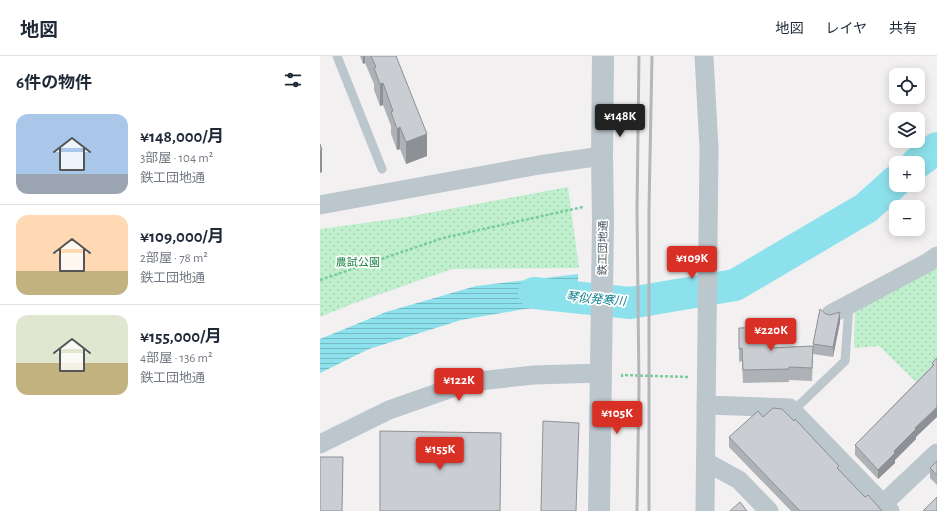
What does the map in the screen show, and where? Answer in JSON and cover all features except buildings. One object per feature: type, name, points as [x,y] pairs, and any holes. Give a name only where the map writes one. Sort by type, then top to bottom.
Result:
[{"type":"street","name":"鉄工団地通","points":[[599,511],[603,221],[603,56]]},
{"type":"street","points":[[704,56],[709,148],[705,511]]},
{"type":"street","points":[[320,205],[539,165],[602,156]]},
{"type":"street","points":[[831,314],[927,263],[937,256]]},
{"type":"street","points":[[320,444],[389,410],[469,382],[601,366]]},
{"type":"street","points":[[706,405],[790,408],[886,508],[937,453]]},
{"type":"street","points":[[706,462],[739,480],[769,511]]},
{"type":"lane","points":[[336,56],[382,169]]},
{"type":"lane","points":[[793,411],[846,361],[850,305]]},
{"type":"path","points":[[320,280],[443,238],[585,207]]},
{"type":"path","points":[[622,381],[622,375],[694,377]]},
{"type":"green space","name":"農試公園","points":[[568,187],[579,268],[452,269],[352,304],[320,317],[320,229],[401,218]]},
{"type":"green space","points":[[937,262],[937,364],[918,384],[879,346],[854,348],[855,305]]},
{"type":"water","points":[[578,274],[578,303],[525,309],[461,320],[369,349],[320,373],[320,339],[386,312],[476,286]]},
{"type":"waterway","name":"琴似発寒川","points":[[925,157],[937,148]]},
{"type":"waterway","name":"琴似発寒川","points":[[534,293],[630,303],[735,285],[866,208],[889,187]]},
{"type":"railway","points":[[637,511],[639,388],[637,209],[639,56]]},
{"type":"railway","points":[[649,511],[649,208],[652,56]]}]
